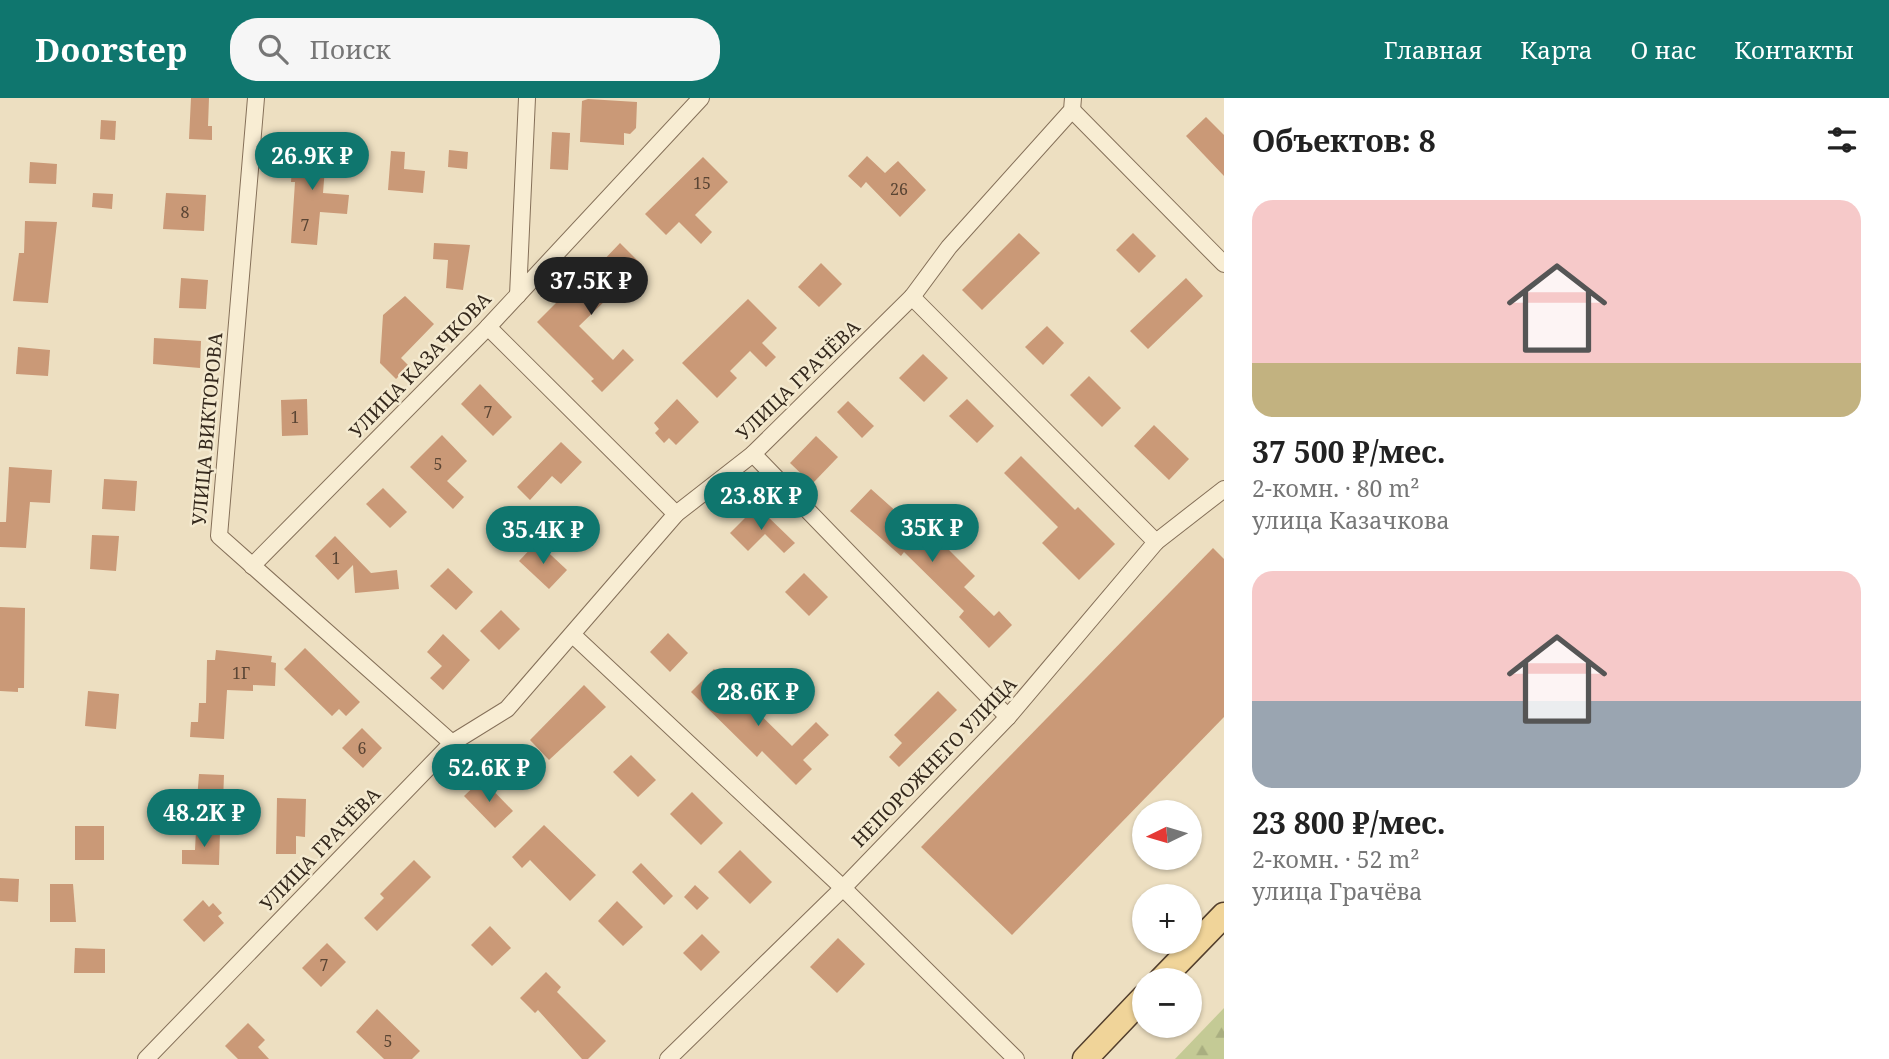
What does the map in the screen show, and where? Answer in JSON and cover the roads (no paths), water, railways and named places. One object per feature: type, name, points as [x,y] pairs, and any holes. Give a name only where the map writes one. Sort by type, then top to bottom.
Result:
[{"type":"main road","points":[[1173,968],[1224,915]]},
{"type":"main road","points":[[1085,1059],[1132,1010]]},
{"type":"street","name":"УЛИЦА ВИКТОРОВА","points":[[256,98],[219,536],[452,743]]},
{"type":"street","points":[[518,295],[527,98]]},
{"type":"street","name":"УЛИЦА КАЗАЧКОВА","points":[[253,566],[488,327],[701,98]]},
{"type":"street","points":[[1072,104],[1224,264]]},
{"type":"street","name":"УЛИЦА ГРАЧЁВА","points":[[146,1059],[452,743],[507,709],[574,636],[676,514],[753,454],[912,297],[949,247],[1072,104]]},
{"type":"street","points":[[912,297],[1156,542]]},
{"type":"street","points":[[488,327],[676,514]]},
{"type":"street","points":[[753,454],[1008,718]]},
{"type":"street","name":"НЕПОРОЖНЕГО УЛИЦА","points":[[668,1059],[843,888],[1008,718],[1156,542],[1224,489]]},
{"type":"street","points":[[574,636],[843,888],[1016,1059]]}]
